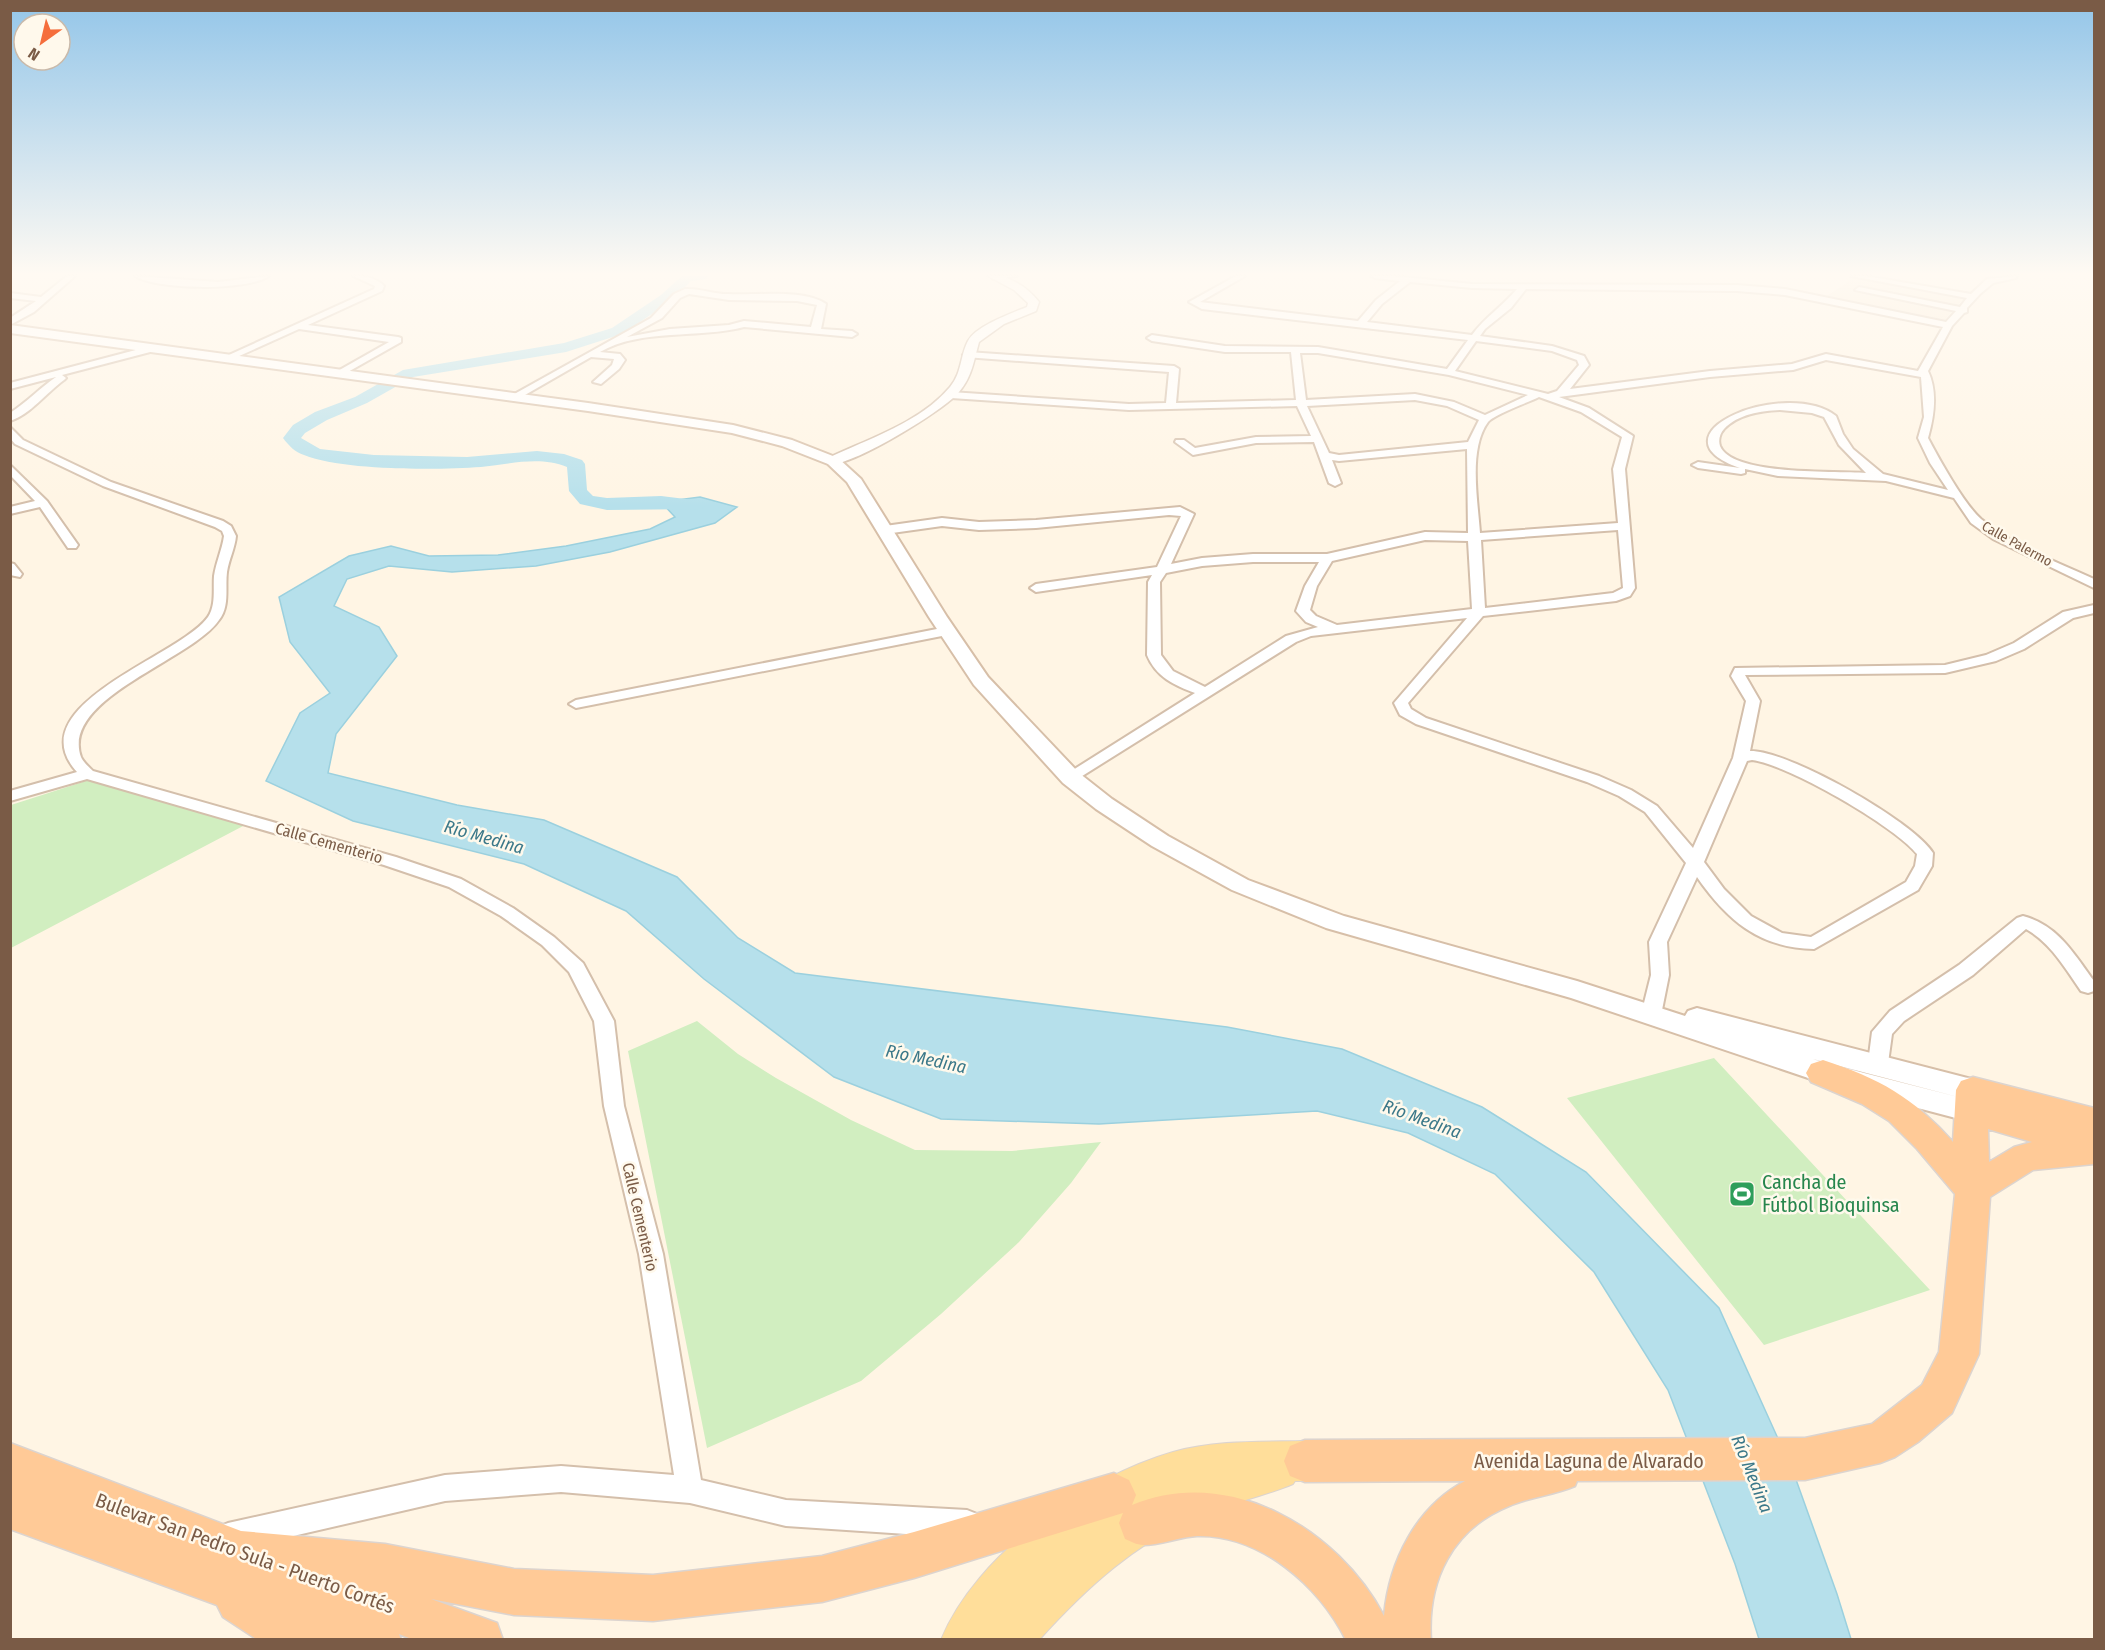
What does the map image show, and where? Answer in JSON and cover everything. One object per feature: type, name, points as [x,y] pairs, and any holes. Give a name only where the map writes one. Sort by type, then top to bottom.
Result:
[{"type":"highway","points":[[1823,1073],[1867,1092],[1901,1112],[1938,1148],[1973,1190],[2026,1157],[2094,1148]]},
{"type":"highway","points":[[1972,1100],[2094,1121]]},
{"type":"highway","points":[[1972,1100],[2094,1148]]},
{"type":"highway","name":"Avenida Laguna de Alvarado","points":[[1305,1461],[1805,1460],[1880,1443],[1903,1428],[1937,1399],[1959,1354],[1973,1190],[1970,1146],[1972,1100]]},
{"type":"highway","points":[[1407,1640],[1412,1584],[1429,1543],[1457,1511],[1499,1488],[1546,1473],[1634,1461]]},
{"type":"highway","name":"Bulevar San Pedro Sula - Puerto Cortés","points":[[10,1464],[214,1556],[378,1640]]},
{"type":"highway","name":"Bulevar San Pedro Sula - Puerto Cortés","points":[[10,1507],[214,1556],[480,1640]]},
{"type":"highway","points":[[214,1556],[385,1567],[514,1592],[653,1598],[822,1579],[1007,1525],[1127,1509],[1196,1514],[1243,1520],[1289,1542],[1328,1573],[1359,1613],[1371,1640]]},
{"type":"highway","points":[[214,1556],[302,1640]]},
{"type":"main road","points":[[181,353],[514,397],[733,429],[787,443],[833,461],[853,479],[947,631],[981,681],[1071,778],[1133,825],[1240,885],[1335,922],[1577,990],[1823,1073],[1972,1100]]},
{"type":"main road","points":[[1651,1015],[1690,1017],[1878,1063],[1972,1100]]},
{"type":"main road","name":"Avenida Laguna de Alvarado","points":[[963,1640],[995,1594],[1046,1543],[1127,1509],[1191,1498],[1305,1461]]},
{"type":"main road","name":"Avenida Laguna de Alvarado","points":[[1009,1640],[1051,1593],[1095,1554],[1127,1509]]},
{"type":"street","points":[[10,386],[75,371],[137,353]]},
{"type":"street","points":[[225,359],[239,353]]},
{"type":"street","points":[[339,374],[375,353]]},
{"type":"street","points":[[1171,406],[1177,353]]},
{"type":"street","points":[[1295,353],[1301,403],[1335,483]]},
{"type":"street","points":[[1071,778],[1291,639],[1309,632],[1616,597],[1625,593],[1629,588],[1618,469],[1628,436],[1585,410],[1544,396],[1449,372],[1338,353]]},
{"type":"street","points":[[1449,372],[1463,353]]},
{"type":"street","points":[[1561,393],[1584,365],[1581,358],[1565,353]]},
{"type":"street","name":"Calle Palermo","points":[[1933,353],[1923,371],[1929,417],[1923,438],[1955,495],[1975,520],[1997,536],[2094,584]]},
{"type":"street","points":[[514,397],[590,354],[617,356],[620,360],[616,368],[598,382]]},
{"type":"street","points":[[833,461],[895,431],[951,395],[964,375],[969,355],[1174,369]]},
{"type":"street","points":[[1741,758],[1752,755],[1779,761],[1861,806],[1909,837],[1924,850],[1926,856],[1920,874],[1912,886],[1814,943],[1798,945],[1777,940],[1756,930],[1714,890],[1695,862],[1651,809],[1625,793],[1593,779],[1421,720],[1406,712],[1401,703],[1479,612],[1474,537],[1472,445],[1485,419],[1544,396],[1561,393],[1710,374],[1793,367],[1826,357],[1925,375]]},
{"type":"street","points":[[10,418],[30,405],[56,380],[75,371]]},
{"type":"street","points":[[951,395],[1129,407],[1301,403],[1415,397],[1450,404],[1485,419]]},
{"type":"street","points":[[1780,474],[1736,462],[1720,454],[1714,446],[1714,436],[1719,427],[1736,417],[1766,407],[1802,408],[1824,413],[1832,418],[1834,431],[1858,461],[1879,477]]},
{"type":"street","points":[[10,795],[87,774],[73,755],[72,738],[78,720],[86,707],[129,677],[183,646],[213,622],[220,610],[221,571],[230,536],[227,530],[219,524],[107,484],[13,438]]},
{"type":"street","points":[[1180,442],[1193,452],[1256,440],[1316,439]]},
{"type":"street","points":[[1325,455],[1339,458],[1472,445]]},
{"type":"street","points":[[1698,465],[1780,474],[1833,473],[1879,477],[1955,495]]},
{"type":"street","points":[[10,468],[43,503],[72,545]]},
{"type":"street","points":[[10,488],[26,484]]},
{"type":"street","points":[[10,512],[43,503]]},
{"type":"street","points":[[885,530],[942,522],[979,526],[1036,524],[1169,511],[1188,514],[1154,582],[1154,655],[1157,664],[1176,679],[1206,693]]},
{"type":"street","points":[[1036,588],[1202,562],[1253,558],[1327,558],[1425,536],[1474,537],[1623,526]]},
{"type":"street","points":[[1327,558],[1311,586],[1303,610],[1311,619],[1334,628]]},
{"type":"street","points":[[1651,1015],[1660,975],[1658,942],[1741,758],[1753,701],[1738,676],[1740,670],[1946,669],[1991,658],[2019,646],[2068,615],[2094,609]]},
{"type":"street","points":[[576,704],[947,631]]},
{"type":"street","name":"Calle Cementerio","points":[[87,774],[378,857],[454,883],[507,912],[548,941],[576,968],[604,1021],[614,1106],[651,1254],[690,1490]]},
{"type":"street","points":[[1878,1063],[1882,1032],[1897,1016],[1966,970],[2023,922],[2033,923],[2044,930],[2088,986]]},
{"type":"street","points":[[214,1556],[445,1488],[561,1479],[690,1490],[786,1513],[873,1520],[1007,1525]]},
{"type":"green space","points":[[89,780],[245,825],[11,948],[11,805]]},
{"type":"green space","points":[[697,1021],[738,1054],[776,1078],[851,1120],[915,1150],[1012,1151],[1101,1142],[1071,1183],[1019,1242],[941,1314],[861,1381],[707,1448],[628,1051]]},
{"type":"green space","name":"Cancha de Fútbol Bioquinsa","points":[[1714,1058],[1930,1290],[1764,1345],[1567,1098]]},
{"type":"water","points":[[700,497],[737,507],[715,523],[610,552],[536,566],[452,572],[389,566],[347,579],[334,606],[379,627],[397,656],[336,734],[328,773],[457,805],[544,820],[677,877],[738,938],[795,973],[1227,1027],[1342,1049],[1482,1107],[1586,1172],[1719,1308],[1794,1474],[1851,1639],[1759,1639],[1735,1564],[1668,1390],[1594,1272],[1495,1174],[1408,1133],[1317,1111],[1099,1124],[941,1119],[834,1077],[704,979],[626,911],[524,864],[353,821],[266,781],[300,713],[330,693],[290,642],[279,597],[349,556],[391,546],[429,556],[498,555],[566,546],[650,529],[675,517],[661,502]]},
{"type":"waterway","name":"Río Medina","points":[[530,353],[409,373],[361,400],[321,416],[299,429],[292,438],[301,446],[316,453],[374,461],[467,462],[537,456],[564,459],[576,464],[578,491],[587,500],[607,504],[661,502],[695,505]]},
{"type":"place","name":"Cancha de Fútbol Bioquinsa","points":[[1742,1194]]}]
